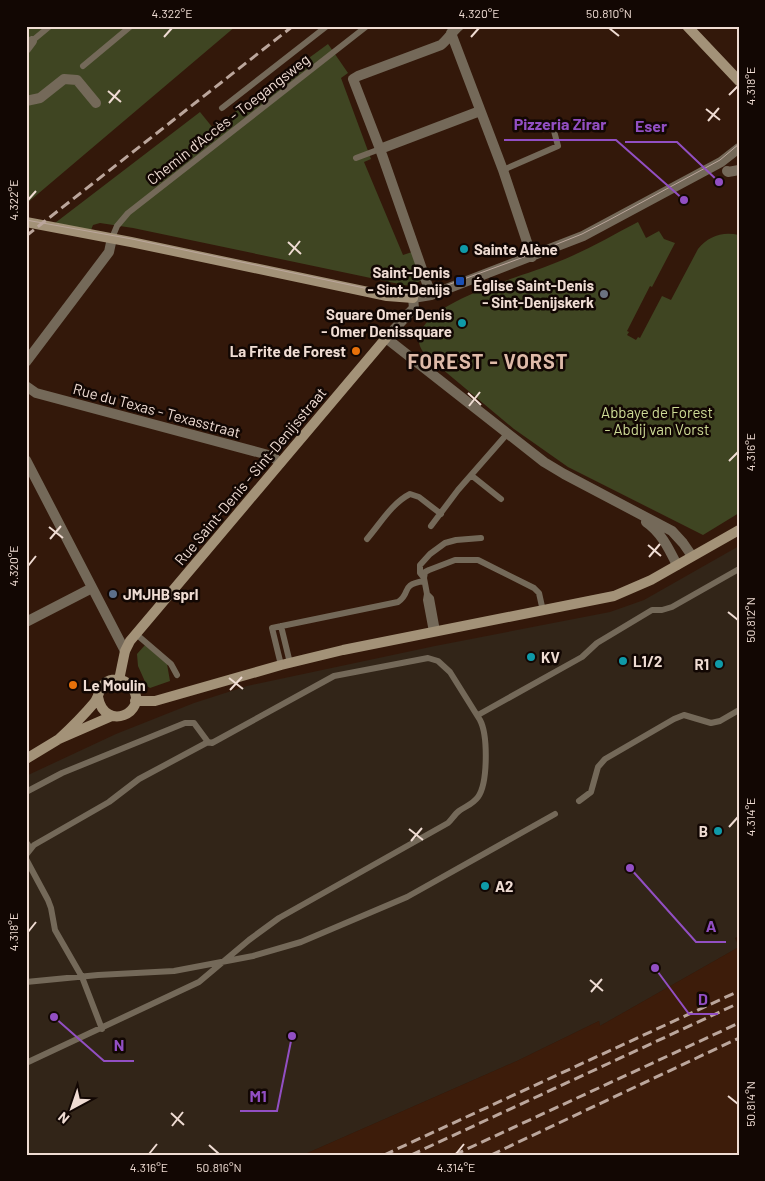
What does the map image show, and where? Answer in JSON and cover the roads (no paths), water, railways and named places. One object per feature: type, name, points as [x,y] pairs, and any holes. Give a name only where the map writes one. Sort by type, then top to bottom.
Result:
[{"type":"street","points":[[687,26],[739,81]]},
{"type":"street","points":[[431,295],[380,149],[353,79],[441,45],[455,29]]},
{"type":"street","points":[[455,29],[480,111],[503,170],[532,257]]},
{"type":"street","points":[[26,101],[40,98],[64,79],[76,80],[96,103]]},
{"type":"street","points":[[380,149],[480,111]]},
{"type":"street","points":[[26,222],[112,238],[387,296],[414,298],[431,295],[532,257],[610,222],[721,162],[739,148]]},
{"type":"street","points":[[725,173],[739,170]]},
{"type":"street","points":[[26,362],[109,252],[112,238]]},
{"type":"street","name":"Rue Saint-Denis - Sint-Denijsstraat","points":[[119,680],[125,651],[136,634],[386,338],[414,308],[414,298]]},
{"type":"street","points":[[386,338],[544,462],[672,531],[684,543],[692,556]]},
{"type":"street","name":"Rue du Texas - Texasstraat","points":[[26,386],[36,393],[272,456],[280,463]]},
{"type":"street","points":[[26,460],[125,651]]},
{"type":"street","points":[[627,508],[654,528],[664,540],[677,565]]},
{"type":"street","points":[[135,701],[154,701],[342,650],[614,596],[638,586],[739,530]]},
{"type":"street","points":[[26,622],[92,588]]},
{"type":"street","points":[[59,740],[84,716],[98,697],[100,690],[112,680],[126,682],[132,687],[135,701],[134,706],[127,714],[117,717],[104,712],[98,697]]},
{"type":"street","points":[[26,758],[59,740],[112,716]]},
{"type":"lane","points":[[29,45],[50,26]]},
{"type":"lane","points":[[82,66],[131,26]]},
{"type":"lane","points":[[222,108],[327,26]]},
{"type":"lane","name":"Chemin d'Accès - Toegangsweg","points":[[112,238],[117,226],[128,213],[366,26]]},
{"type":"lane","points":[[503,170],[558,146],[554,131]]},
{"type":"lane","points":[[356,158],[380,149]]},
{"type":"lane","points":[[431,526],[442,514],[458,490],[507,434]]},
{"type":"lane","points":[[471,475],[501,500]]},
{"type":"lane","points":[[367,539],[392,508],[403,497],[410,494],[420,497],[442,514]]},
{"type":"lane","points":[[434,632],[420,566],[437,548],[445,543],[481,538]]},
{"type":"lane","points":[[424,579],[426,572],[429,570],[455,560],[478,560],[510,574],[534,588],[539,593],[543,611]]},
{"type":"lane","points":[[478,715],[582,657],[597,643],[643,615],[652,610],[672,607],[739,569]]},
{"type":"lane","points":[[286,664],[272,628],[398,602],[402,599],[408,585],[424,579]]},
{"type":"lane","points":[[281,626],[286,664]]},
{"type":"lane","points":[[136,634],[171,664],[177,675]]},
{"type":"lane","points":[[26,855],[30,848],[109,802],[139,779],[208,742],[217,741],[334,676],[419,659],[433,659],[445,667],[483,725],[486,747],[482,789],[477,799],[448,822],[279,918],[249,940],[199,982],[26,1064]]},
{"type":"lane","points":[[578,802],[591,792],[598,767],[605,759],[674,719],[688,715],[710,723],[720,721],[739,710]]},
{"type":"lane","points":[[26,792],[62,774],[186,723],[194,723],[208,742]]},
{"type":"lane","points":[[26,982],[174,971],[253,956],[312,938],[393,903],[555,814]]},
{"type":"lane","points":[[26,842],[30,848]]},
{"type":"lane","points":[[26,859],[48,900],[58,936],[82,977],[102,1029]]},
{"type":"tram line","points":[[26,220],[132,239],[388,293],[401,295],[423,294],[582,234],[720,160],[739,144]]},
{"type":"railway","points":[[26,236],[293,26]]},
{"type":"railway","points":[[384,1155],[739,991]]},
{"type":"railway","points":[[411,1155],[739,1003]]},
{"type":"railway","points":[[454,1155],[739,1023]]},
{"type":"railway","points":[[491,1155],[739,1038]]},
{"type":"place","name":"Eser","points":[[719,182]]},
{"type":"place","name":"Pizzeria Zirar","points":[[684,200]]},
{"type":"place","name":"Sainte Alène","points":[[464,249]]},
{"type":"place","name":"Saint-Denis - Sint-Denijs","points":[[460,281]]},
{"type":"place","name":"Église Saint-Denis - Sint-Denijskerk","points":[[604,294]]},
{"type":"place","name":"Square Omer Denis - Omer Denissquare","points":[[462,323]]},
{"type":"place","name":"La Frite de Forest","points":[[356,351]]},
{"type":"place","name":"JMJHB sprl","points":[[113,594]]},
{"type":"place","name":"KV","points":[[531,657]]},
{"type":"place","name":"L1/2","points":[[623,661]]},
{"type":"place","name":"R1","points":[[719,664]]},
{"type":"place","name":"Le Moulin","points":[[73,685]]},
{"type":"place","name":"B","points":[[718,831]]},
{"type":"place","name":"A","points":[[630,868]]},
{"type":"place","name":"A2","points":[[485,886]]},
{"type":"place","name":"D","points":[[655,968]]},
{"type":"place","name":"N","points":[[54,1017]]},
{"type":"place","name":"M1","points":[[292,1036]]},
{"type":"district","name":"FOREST - VORST","points":[[488,361]]},
{"type":"park label","name":"Abbaye de Forest - Abdij van Vorst","points":[[657,420]]}]
